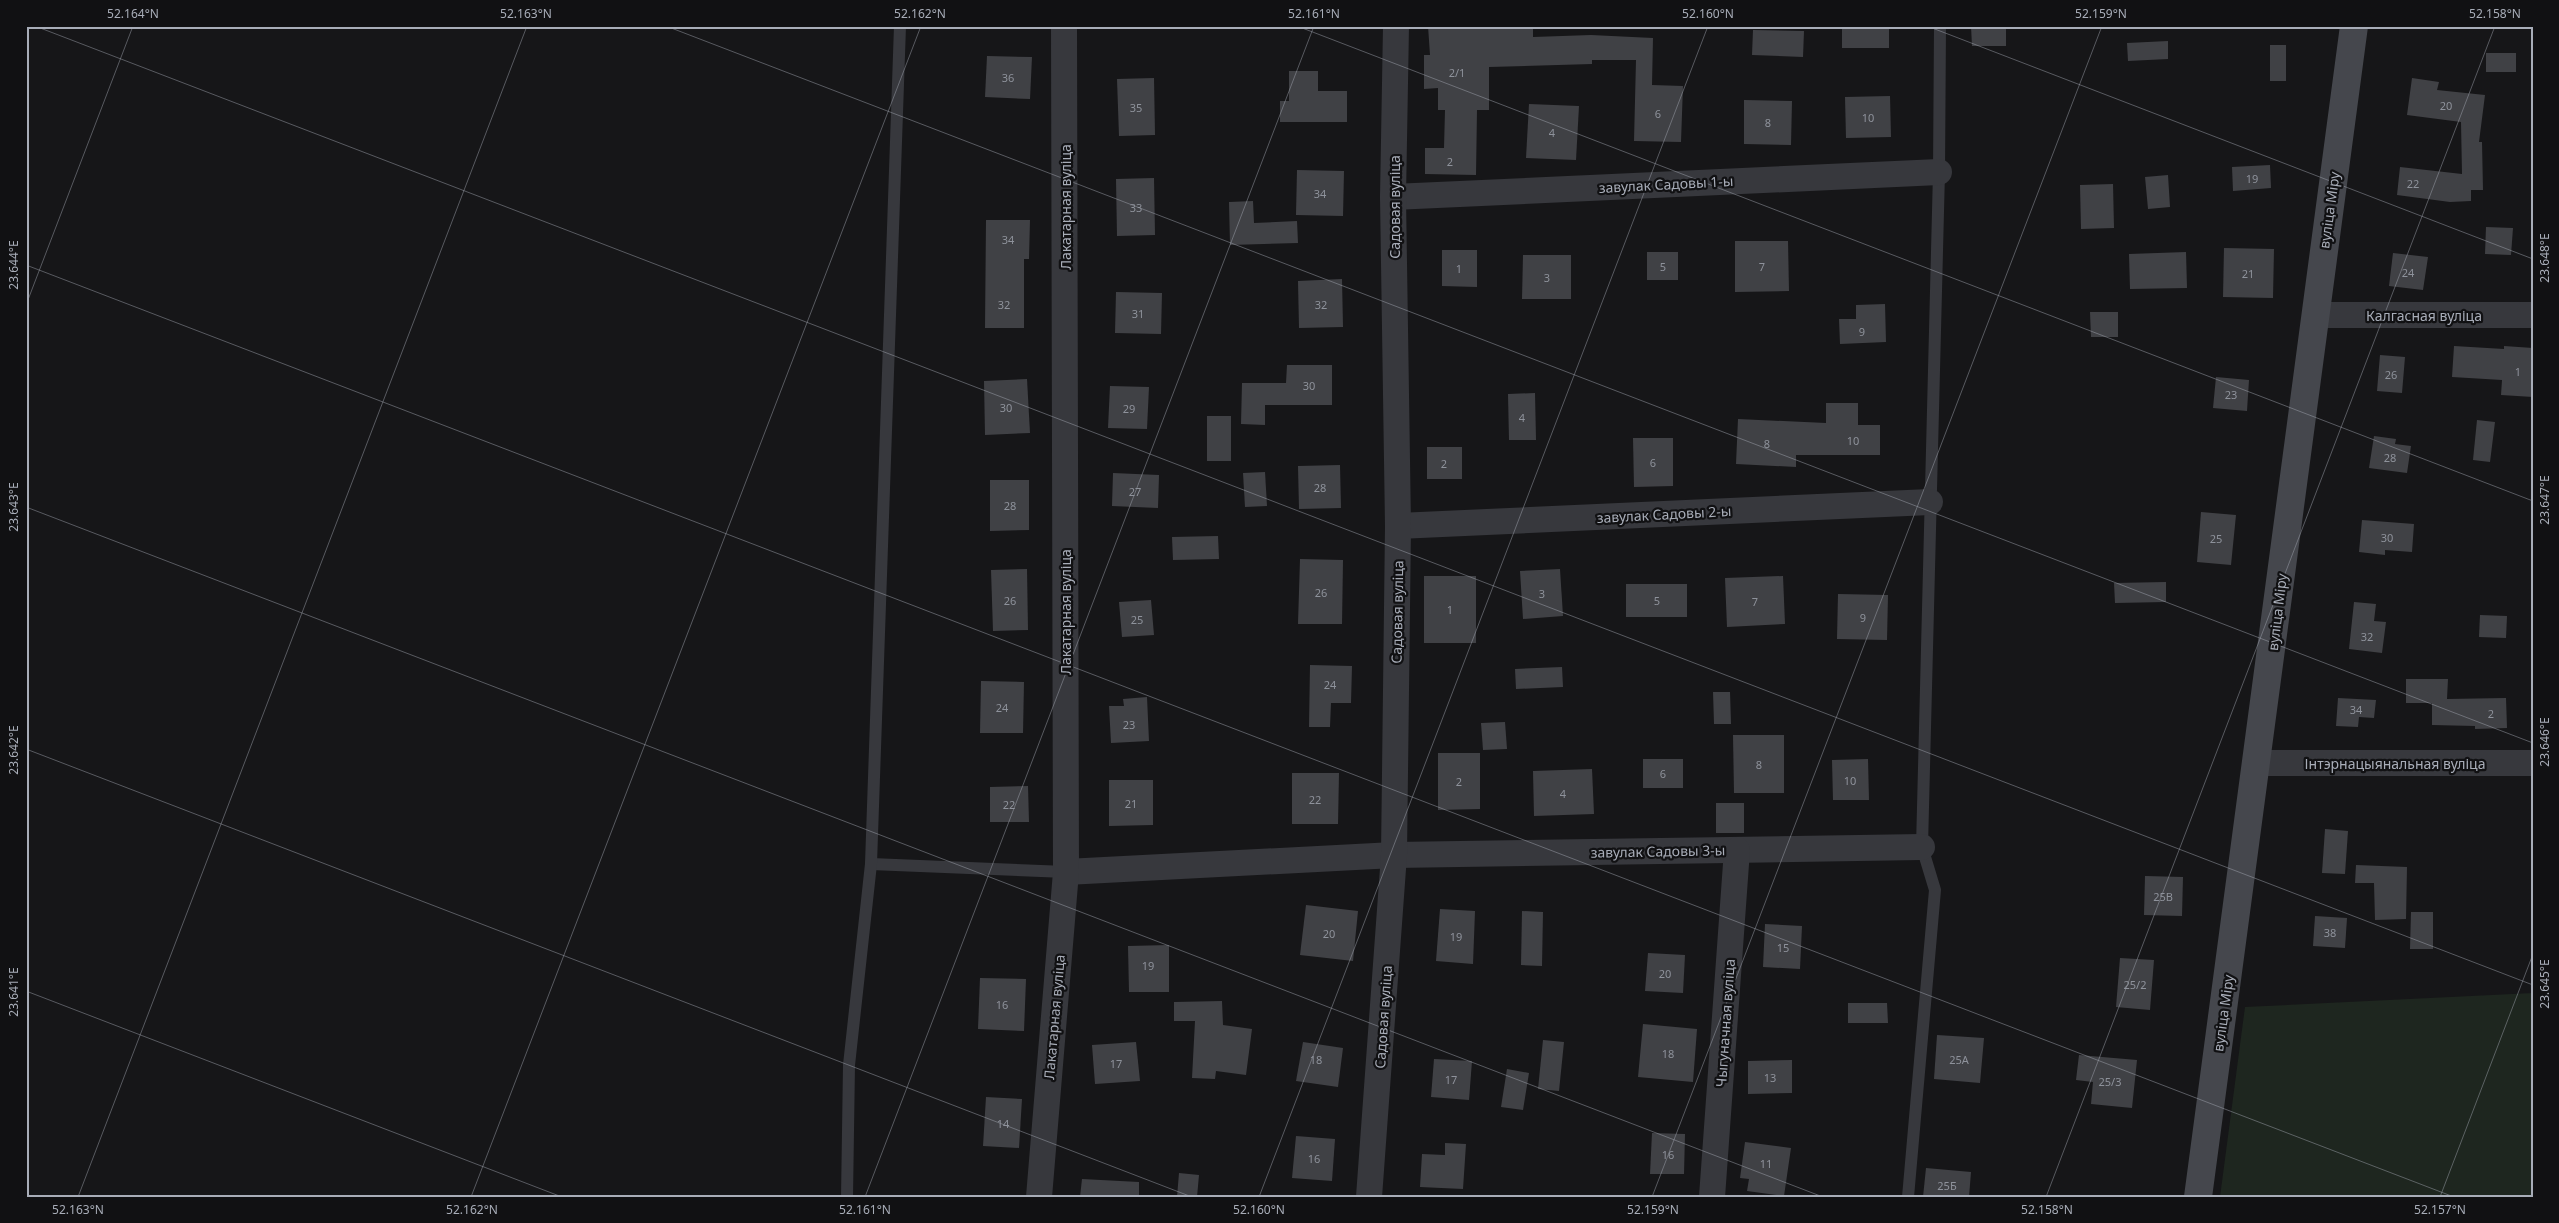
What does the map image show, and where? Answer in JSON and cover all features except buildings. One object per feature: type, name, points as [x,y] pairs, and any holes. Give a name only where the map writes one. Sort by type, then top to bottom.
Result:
[{"type":"street","name":"Лакатарная вуліца","points":[[1039,1197],[1066,872],[1064,26]]},
{"type":"street","name":"Садовая вуліца","points":[[1369,1197],[1394,855],[1398,526],[1393,197],[1396,26]]},
{"type":"street","name":"вуліца Міру","points":[[2198,1197],[2354,26]]},
{"type":"street","name":"завулак Садовы 1-ы","points":[[1393,197],[1939,172]]},
{"type":"street","name":"Калгасная вуліца","points":[[2315,315],[2533,315]]},
{"type":"street","name":"завулак Садовы 2-ы","points":[[1398,526],[1930,502]]},
{"type":"street","name":"Інтэрнацыянальная вуліца","points":[[2257,763],[2533,763]]},
{"type":"street","name":"завулак Садовы 3-ы","points":[[1066,872],[1394,855],[1922,847]]},
{"type":"street","name":"Чыгуначная вуліца","points":[[1712,1197],[1738,850]]},
{"type":"lane","points":[[847,1197],[849,1065],[871,864],[900,26]]},
{"type":"lane","points":[[1908,1197],[1935,890],[1922,847],[1939,172],[1940,26]]},
{"type":"lane","points":[[871,864],[1066,872]]},
{"type":"shaded area","points":[[2533,993],[2533,1197],[2220,1197],[2245,1007]]}]
